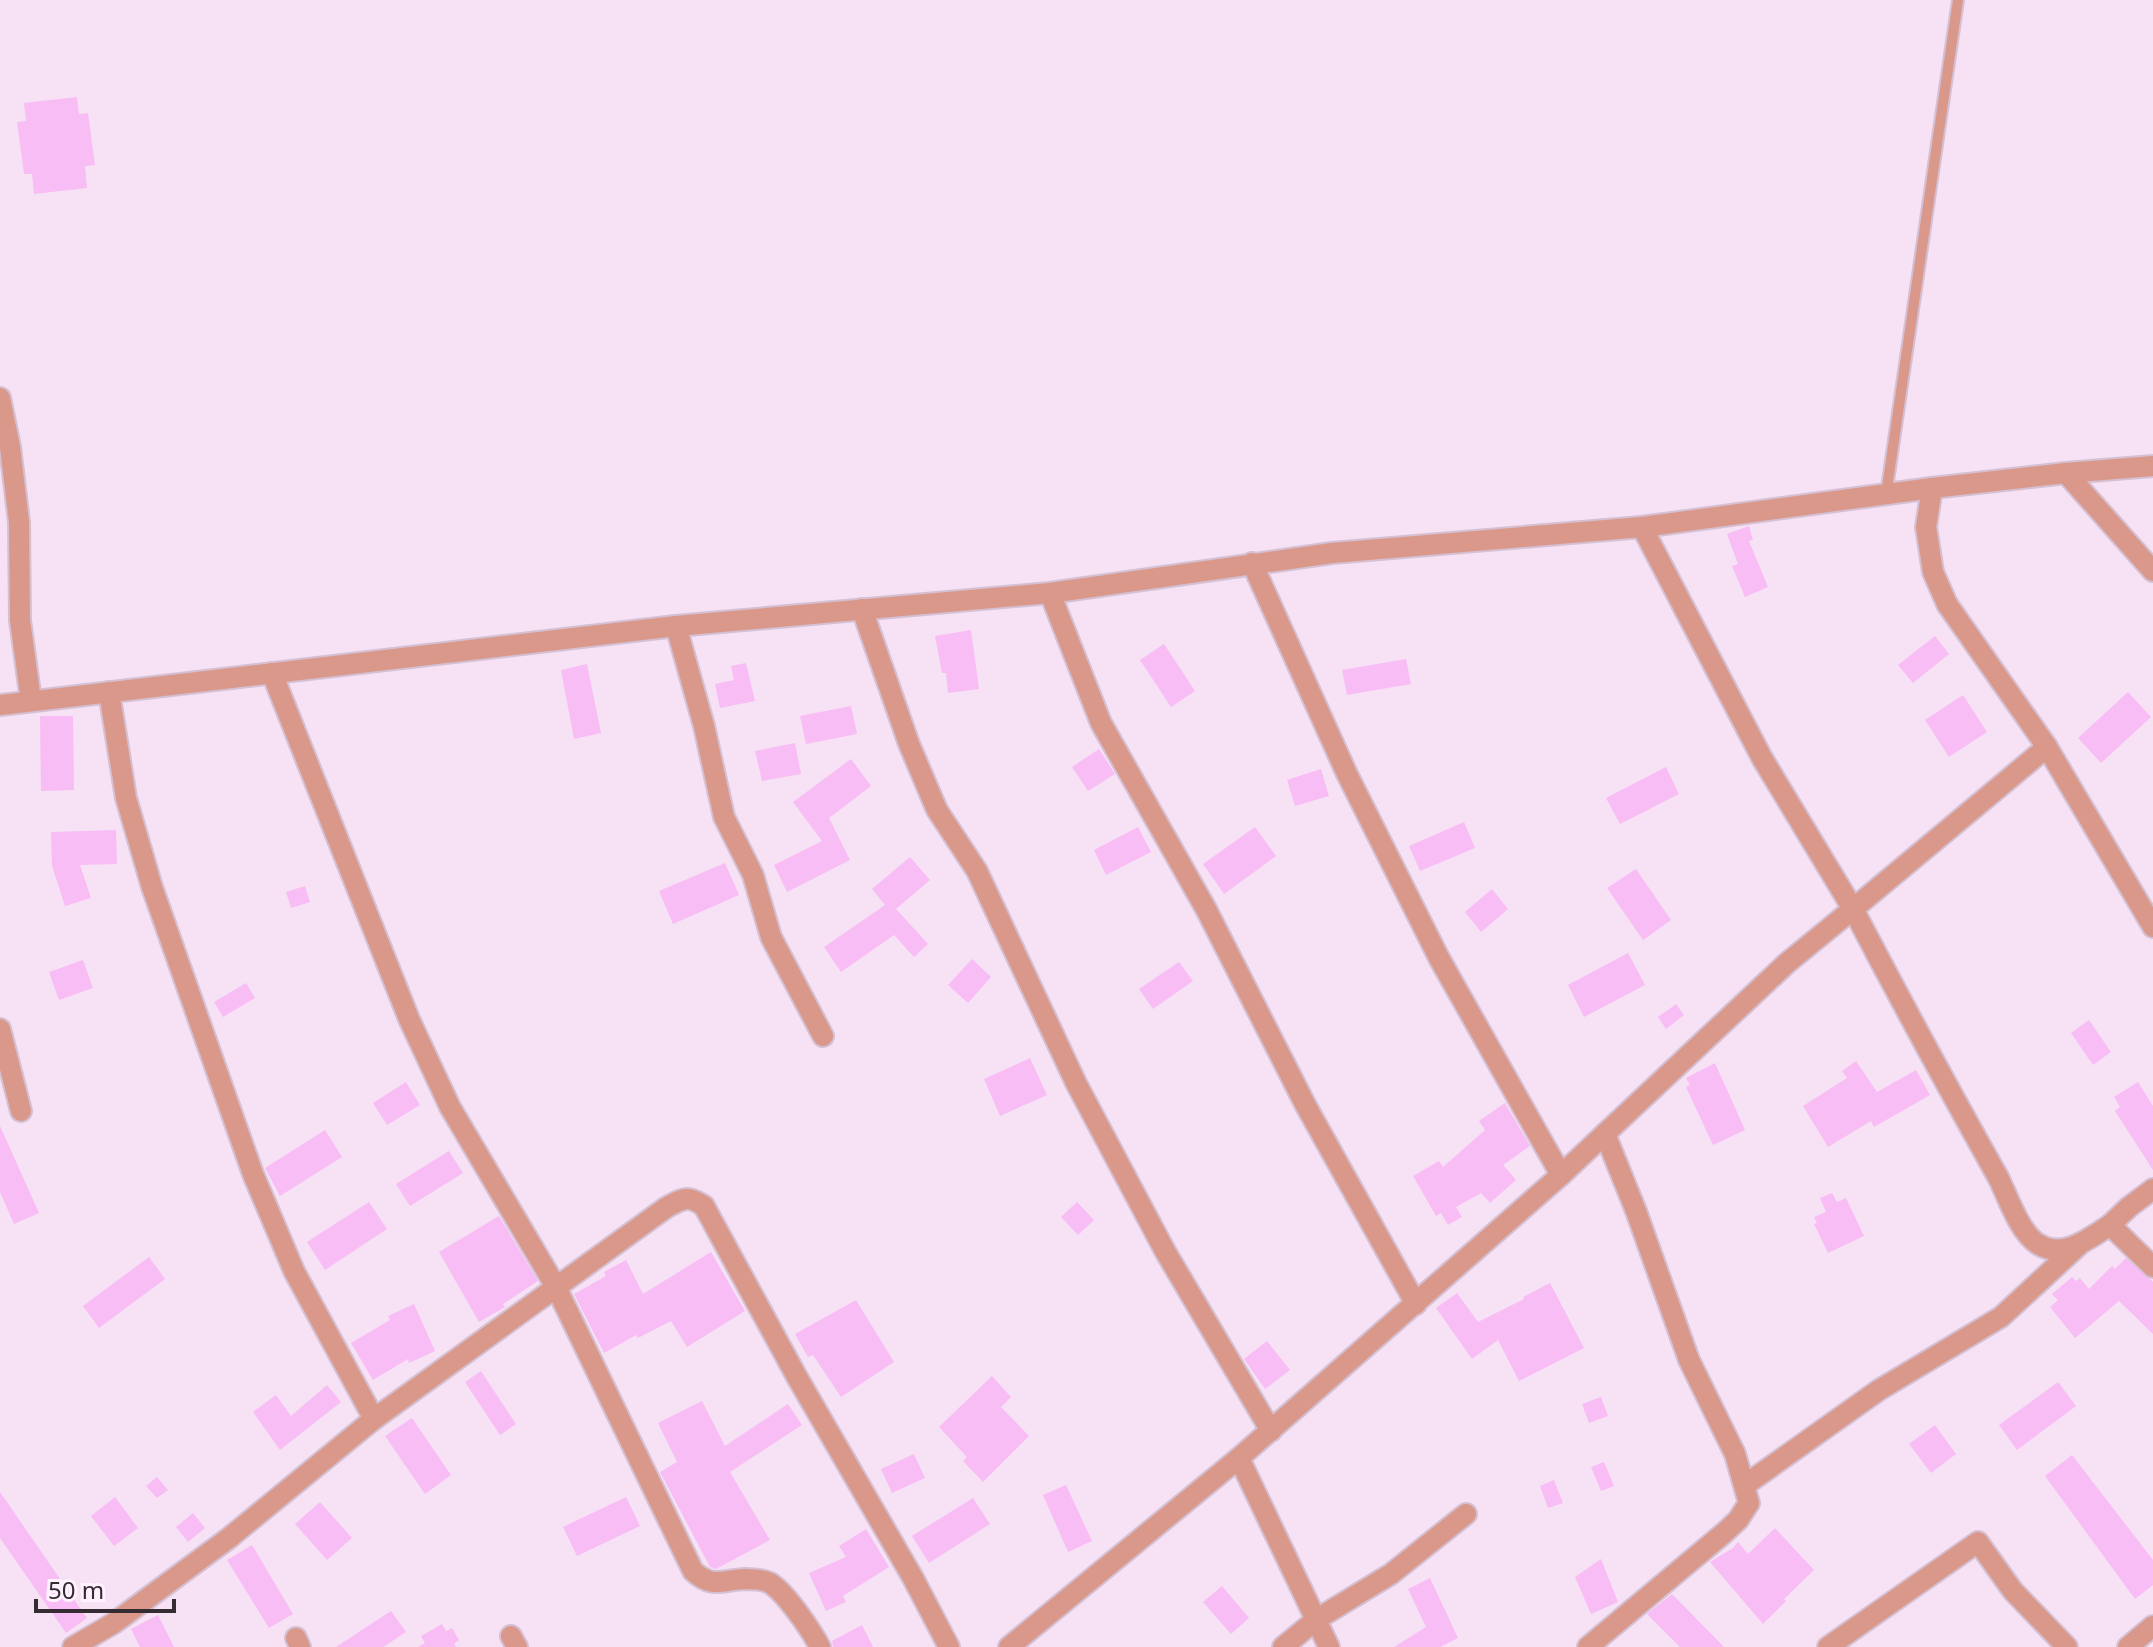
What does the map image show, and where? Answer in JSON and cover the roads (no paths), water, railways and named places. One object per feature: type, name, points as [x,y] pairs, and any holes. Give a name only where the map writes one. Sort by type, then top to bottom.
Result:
[{"type":"street","points":[[0,398],[10,447],[19,522],[20,620],[31,701]]},
{"type":"street","points":[[0,705],[676,626],[1050,593],[1332,553],[1642,527],[1932,488],[2153,466]]},
{"type":"street","points":[[2066,473],[2153,571]]},
{"type":"street","points":[[1932,488],[1926,527],[1933,572],[1947,604],[2047,747],[2153,927]]},
{"type":"street","points":[[1642,527],[1762,758],[1853,909],[2022,1226],[2038,1244],[2054,1250],[2066,1249],[2110,1225],[2153,1189]]},
{"type":"street","points":[[1252,563],[1347,774],[1439,958],[1561,1175]]},
{"type":"street","points":[[1050,593],[1101,723],[1206,909],[1306,1106],[1416,1304]]},
{"type":"street","points":[[862,609],[909,744],[937,810],[977,871],[1076,1083],[1165,1251],[1271,1431]]},
{"type":"street","points":[[676,626],[704,726],[724,817],[753,875],[771,937],[823,1036]]},
{"type":"street","points":[[272,673],[409,1019],[450,1107],[556,1287],[693,1571],[704,1581],[719,1583],[747,1579],[769,1583],[791,1604],[820,1647]]},
{"type":"street","points":[[109,692],[126,798],[152,887],[253,1174],[294,1271],[374,1419]]},
{"type":"street","points":[[1009,1647],[1271,1431],[1561,1175],[1787,963],[2047,747]]},
{"type":"street","points":[[0,1029],[21,1111]]},
{"type":"street","points":[[1588,1647],[1738,1520],[1749,1503],[1735,1454],[1689,1360],[1605,1134]]},
{"type":"street","points":[[73,1647],[114,1623],[229,1538],[374,1419],[683,1198],[695,1200],[704,1206],[949,1647]]},
{"type":"street","points":[[2110,1225],[2153,1267]]},
{"type":"street","points":[[1745,1485],[1879,1390],[2001,1317],[2083,1242]]},
{"type":"street","points":[[1239,1458],[1329,1647]]},
{"type":"street","points":[[1283,1647],[1317,1619],[1391,1574],[1466,1514]]},
{"type":"street","points":[[1828,1647],[1978,1542],[2013,1591],[2067,1647]]},
{"type":"street","points":[[2128,1647],[2153,1626]]},
{"type":"lane","points":[[1886,495],[1958,0]]}]
